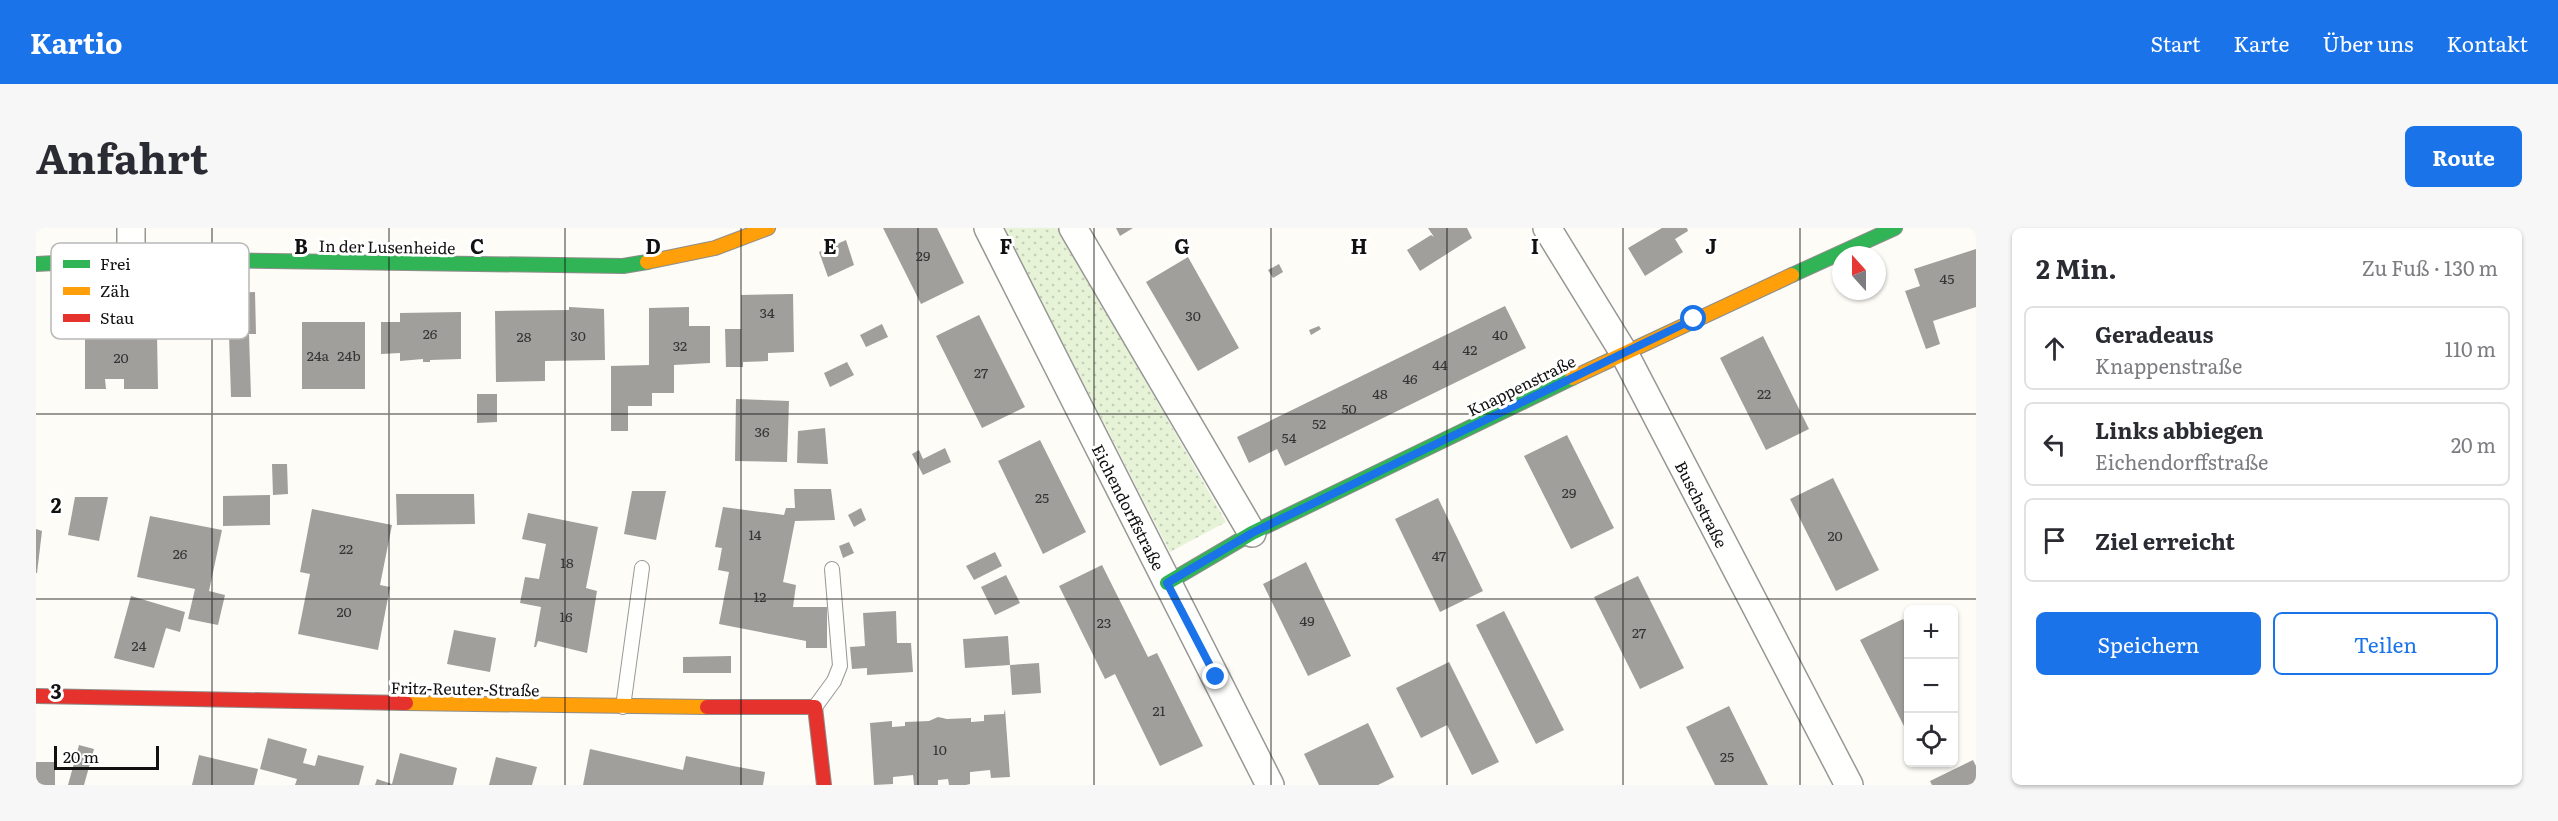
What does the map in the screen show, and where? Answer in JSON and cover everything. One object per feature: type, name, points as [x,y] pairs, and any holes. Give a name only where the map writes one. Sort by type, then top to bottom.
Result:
[{"type":"street","name":"In der Lusenheide","points":[[249,261],[623,266],[686,257],[746,239],[768,228]]},
{"type":"street","name":"Eichendorffstraße","points":[[988,228],[1270,785]]},
{"type":"street","points":[[1073,228],[1252,533]]},
{"type":"street","name":"Buschstraße","points":[[1547,228],[1624,353],[1849,785]]},
{"type":"street","name":"Knappenstraße","points":[[1167,583],[1252,533],[1624,353],[1895,228]]},
{"type":"street","name":"In der Lusenheide","points":[[36,264],[51,263]]},
{"type":"street","name":"Fritz-Reuter-Straße","points":[[36,696],[623,707],[815,707]]},
{"type":"street","points":[[815,707],[824,785]]},
{"type":"lane","points":[[623,707],[642,568]]},
{"type":"lane","points":[[815,707],[834,681],[840,666],[832,568]]},
{"type":"green space","points":[[1004,228],[1058,228],[1226,522],[1170,552]]},
{"type":"building","points":[[883,228],[937,228],[964,283],[921,304]]},
{"type":"building","points":[[1116,228],[1133,228],[1120,236]]},
{"type":"building","points":[[1428,228],[1467,228],[1472,238],[1420,271],[1407,250],[1431,235],[1434,237]]},
{"type":"building","points":[[1662,228],[1687,228],[1688,231],[1675,239],[1683,252],[1645,276],[1628,248]]},
{"type":"building","points":[[846,240],[854,265],[828,277],[819,252]]},
{"type":"building","points":[[1976,249],[1976,307],[1933,321],[1940,344],[1926,349],[1905,291],[1920,286],[1914,269]]},
{"type":"building","points":[[1188,257],[1239,348],[1198,371],[1146,282]]},
{"type":"building","points":[[1279,264],[1283,272],[1273,278],[1268,270]]},
{"type":"building","points":[[249,292],[255,292],[256,334],[249,334]]},
{"type":"building","points":[[793,294],[794,352],[768,353],[768,361],[743,362],[743,367],[726,367],[725,329],[741,329],[741,295]]},
{"type":"building","points":[[1505,306],[1526,348],[1285,466],[1277,449],[1249,463],[1237,437]]},
{"type":"building","points":[[569,307],[604,309],[605,360],[545,361],[545,381],[496,382],[495,311],[569,310]]},
{"type":"building","points":[[689,307],[689,326],[710,326],[710,363],[674,365],[674,393],[652,393],[652,406],[628,406],[628,431],[611,431],[611,366],[649,365],[649,308]]},
{"type":"building","points":[[461,312],[461,359],[430,360],[430,362],[423,362],[423,359],[400,361],[400,353],[381,354],[381,322],[400,322],[400,313]]},
{"type":"building","points":[[979,315],[1025,407],[982,428],[936,336]]},
{"type":"building","points":[[302,322],[365,322],[365,389],[302,389]]},
{"type":"building","points":[[882,324],[888,337],[866,347],[860,335]]},
{"type":"building","points":[[1319,326],[1321,329],[1311,335],[1309,330]]},
{"type":"building","points":[[249,334],[251,397],[231,397],[229,339],[249,339]]},
{"type":"building","points":[[1763,336],[1809,429],[1766,450],[1720,358]]},
{"type":"building","points":[[85,339],[157,339],[158,389],[124,389],[124,379],[105,379],[106,389],[85,389]]},
{"type":"building","points":[[847,362],[854,375],[830,387],[824,373]]},
{"type":"building","points":[[477,394],[497,394],[497,422],[477,423]]},
{"type":"building","points":[[736,399],[789,401],[787,462],[735,461]]},
{"type":"building","points":[[825,428],[828,464],[797,463],[798,431]]},
{"type":"building","points":[[1567,435],[1614,528],[1571,549],[1524,456]]},
{"type":"building","points":[[1040,440],[1086,532],[1043,554],[998,461]]},
{"type":"building","points":[[945,448],[951,462],[923,475],[912,454],[919,450],[923,459]]},
{"type":"building","points":[[272,464],[287,464],[288,494],[273,495]]},
{"type":"building","points":[[1833,478],[1879,570],[1836,591],[1790,499]]},
{"type":"building","points":[[794,489],[831,489],[835,520],[795,521],[783,582],[796,585],[793,607],[827,607],[827,648],[806,648],[806,641],[719,624],[729,572],[718,570],[722,548],[715,547],[723,507],[784,515],[786,508],[795,508]]},
{"type":"building","points":[[632,491],[666,491],[656,540],[624,534]]},
{"type":"building","points":[[396,494],[474,494],[475,524],[397,525]]},
{"type":"building","points":[[270,495],[270,525],[223,526],[223,496]]},
{"type":"building","points":[[75,497],[108,497],[99,541],[68,535]]},
{"type":"building","points":[[1438,498],[1483,591],[1440,612],[1395,519]]},
{"type":"building","points":[[861,508],[866,520],[854,527],[848,515]]},
{"type":"building","points":[[312,509],[392,525],[380,585],[390,587],[378,650],[298,634],[310,574],[300,572]]},
{"type":"building","points":[[528,513],[598,527],[586,588],[597,591],[587,653],[538,641],[534,647],[541,607],[520,603],[525,577],[539,579],[546,544],[522,539]]},
{"type":"building","points":[[150,516],[222,530],[209,591],[225,595],[218,625],[188,619],[195,589],[137,577]]},
{"type":"building","points":[[36,529],[42,531],[37,573],[36,573]]},
{"type":"building","points":[[849,542],[854,553],[843,558],[839,546]]},
{"type":"building","points":[[995,552],[1002,566],[974,580],[966,566]]},
{"type":"building","points":[[1306,562],[1351,656],[1308,676],[1263,584]]},
{"type":"building","points":[[1102,565],[1148,657],[1157,653],[1203,746],[1160,766],[1115,674],[1105,679],[1059,586]]},
{"type":"building","points":[[1006,575],[1020,603],[995,615],[981,587]]},
{"type":"building","points":[[1638,576],[1684,668],[1640,689],[1594,597]]},
{"type":"building","points":[[131,596],[185,612],[180,632],[166,628],[154,668],[114,658]]},
{"type":"building","points":[[896,611],[897,643],[911,643],[913,672],[867,675],[867,668],[852,669],[850,647],[865,646],[863,613]]},
{"type":"building","points":[[1504,611],[1564,730],[1536,744],[1476,625]]},
{"type":"building","points":[[1903,619],[1904,726],[1860,640]]},
{"type":"building","points":[[454,630],[496,638],[490,672],[447,664]]},
{"type":"building","points":[[1008,636],[1010,665],[965,668],[963,639]]},
{"type":"building","points":[[731,656],[731,673],[683,673],[683,657]]},
{"type":"building","points":[[1449,662],[1499,762],[1472,775],[1447,725],[1421,738],[1396,688]]},
{"type":"building","points":[[1039,663],[1041,693],[1012,695],[1010,665]]},
{"type":"building","points":[[1729,706],[1768,785],[1715,785],[1686,727]]},
{"type":"building","points":[[1005,709],[1010,777],[991,778],[990,770],[970,772],[970,784],[966,785],[949,785],[948,779],[938,780],[938,785],[914,785],[913,775],[893,777],[893,784],[874,785],[870,723],[892,721],[892,727],[905,726],[905,722],[929,721],[938,717],[971,718],[971,722],[984,721],[984,715],[1004,714]]},
{"type":"building","points":[[1368,723],[1394,777],[1378,785],[1319,785],[1304,754]]},
{"type":"building","points":[[268,738],[307,749],[303,763],[315,766],[318,755],[364,766],[359,785],[295,785],[297,779],[260,769]]},
{"type":"building","points":[[79,745],[94,749],[84,785],[68,785]]},
{"type":"building","points":[[590,749],[683,770],[686,756],[765,772],[763,785],[583,785]]},
{"type":"building","points":[[400,753],[457,768],[453,785],[375,785],[377,779],[392,784]]},
{"type":"building","points":[[199,755],[258,769],[254,785],[192,785]]},
{"type":"building","points":[[496,757],[537,767],[532,785],[489,785]]},
{"type":"building","points":[[1973,760],[1976,766],[1976,785],[1932,785],[1930,781]]},
{"type":"building","points":[[36,762],[55,762],[55,785],[36,785]]},
{"type":"traffic: fast","points":[[1792,275],[1895,228]]},
{"type":"traffic: fast","points":[[249,261],[623,266],[647,262]]},
{"type":"traffic: fast","points":[[36,264],[51,263]]},
{"type":"traffic: fast","points":[[1167,583],[1252,533],[1572,378]]},
{"type":"traffic: slow","points":[[647,262],[715,248],[768,228]]},
{"type":"traffic: slow","points":[[1572,378],[1792,275]]},
{"type":"traffic: slow","points":[[406,703],[707,707]]},
{"type":"traffic: jam","points":[[36,696],[406,703]]},
{"type":"traffic: jam","points":[[707,707],[815,707],[824,785]]},
{"type":"route","points":[[1216,677],[1167,583],[1252,533],[1694,319]]}]
